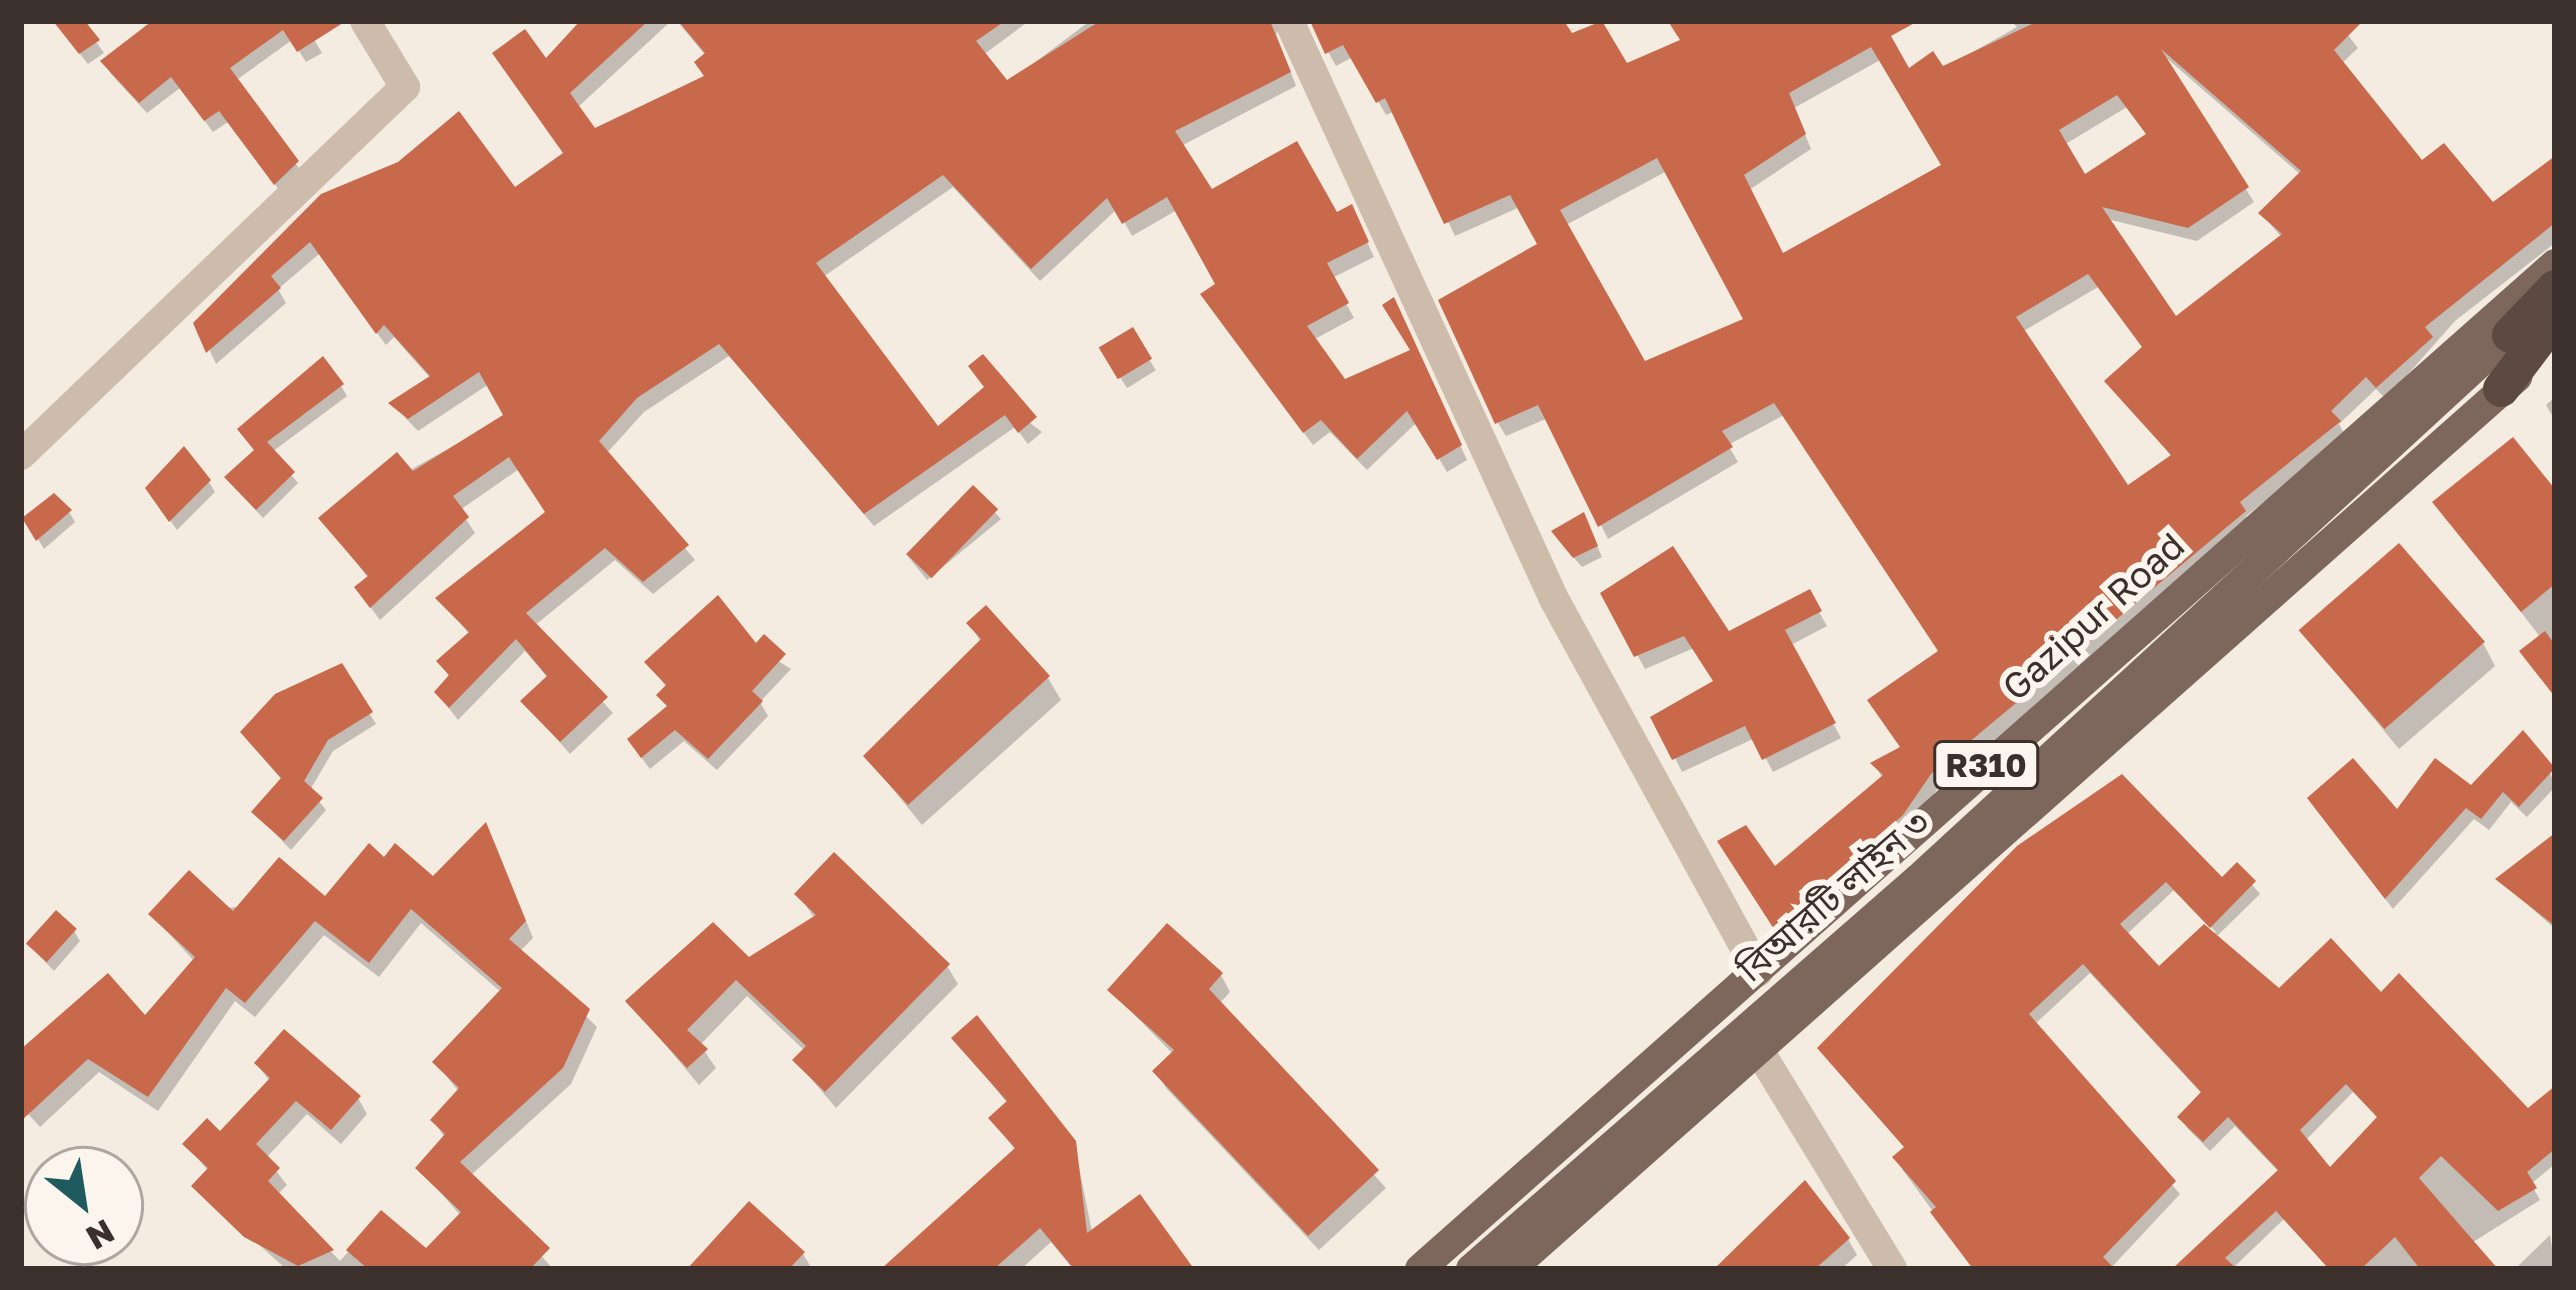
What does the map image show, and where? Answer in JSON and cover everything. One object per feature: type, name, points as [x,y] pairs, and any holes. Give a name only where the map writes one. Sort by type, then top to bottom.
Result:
[{"type":"highway","name":"বিআরটি লাইন ৩","points":[[2510,335],[2555,288]]},
{"type":"highway","name":"বিআরটি লাইন ৩","points":[[2510,335],[2555,318]]},
{"type":"highway","points":[[2500,389],[2555,318]]},
{"type":"main road","name":"Gazipur Road","points":[[1420,1269],[2555,264]]},
{"type":"main road","name":"বিআরটি লাইন ৩","points":[[1471,1269],[1918,880],[2510,335]]},
{"type":"main road","name":"R310","points":[[1510,1269],[1760,1054],[2500,389],[2555,347]]},
{"type":"street","points":[[21,455],[405,87],[364,21]]},
{"type":"street","points":[[1289,21],[1554,598],[1758,972]]},
{"type":"street","points":[[1760,1054],[1892,1269]]},
{"type":"building","points":[[53,21],[85,21],[100,40],[79,54]]},
{"type":"building","points":[[152,21],[346,21],[297,52],[283,30],[230,68],[299,161],[274,185],[219,111],[204,121],[171,77],[139,103],[100,61]]},
{"type":"building","points":[[580,21],[648,21],[570,93],[595,128],[704,76],[694,62],[705,53],[678,21],[1005,21],[976,41],[1007,80],[1100,21],[1270,21],[1291,72],[1175,131],[1212,189],[1297,141],[1337,212],[1352,204],[1369,242],[1327,263],[1349,303],[1307,326],[1345,379],[1410,350],[1382,305],[1394,297],[1462,445],[1437,460],[1407,411],[1357,459],[1321,420],[1303,433],[1200,294],[1215,284],[1167,197],[1122,224],[1107,198],[1031,269],[943,175],[816,263],[938,426],[984,387],[968,366],[983,354],[1037,417],[1018,433],[1005,415],[864,514],[719,344],[637,398],[599,441],[689,545],[643,582],[605,548],[526,613],[608,697],[560,742],[520,701],[547,676],[516,639],[449,708],[434,692],[449,675],[436,661],[469,632],[435,598],[545,512],[509,457],[453,496],[469,517],[370,608],[354,587],[368,576],[318,518],[397,452],[413,471],[503,415],[479,372],[408,419],[388,403],[430,376],[384,325],[376,334],[310,242],[271,276],[281,288],[206,353],[193,323],[321,194],[398,162],[459,111],[515,187],[563,153],[492,53],[525,29],[546,58]]},
{"type":"building","points":[[1310,21],[1564,21],[1572,33],[1602,21],[1627,63],[1680,40],[1668,21],[1918,21],[1891,36],[1909,68],[1933,51],[1943,66],[2038,21],[2363,21],[2334,50],[2422,160],[2444,143],[2493,202],[2555,156],[2555,223],[2425,327],[2433,337],[2376,388],[2366,377],[2331,411],[2341,421],[2240,502],[2246,511],[1931,774],[1903,815],[1774,929],[1717,841],[1746,825],[1775,866],[1883,775],[1870,763],[1900,747],[1867,700],[1938,651],[1774,403],[1722,431],[1733,447],[1598,527],[1538,405],[1495,424],[1438,300],[1537,244],[1510,195],[1444,224],[1385,98],[1376,103],[1343,45],[1325,54]],"holes":[[[1871,47],[1941,165],[1783,253],[1744,175],[1806,134],[1789,93]],[[2161,49],[2301,171],[2258,213],[2282,234],[2176,316],[2102,207],[2188,228],[2249,187]],[[2117,95],[2146,134],[2085,174],[2059,130]],[[1657,158],[1743,319],[1645,361],[1560,210]],[[2088,274],[2142,347],[2104,381],[2171,455],[2128,485],[2016,317]]]},
{"type":"building","points":[[1133,327],[1152,359],[1118,379],[1099,348]]},
{"type":"building","points":[[323,356],[344,384],[267,442],[295,472],[256,510],[224,477],[254,450],[237,429]]},
{"type":"building","points":[[2513,437],[2555,489],[2555,584],[2521,612],[2432,502]]},
{"type":"building","points":[[184,446],[211,480],[169,522],[145,488]]},
{"type":"building","points":[[973,485],[998,509],[931,578],[906,554]]},
{"type":"building","points":[[54,493],[72,510],[36,541],[22,518]]},
{"type":"building","points":[[1584,512],[1598,546],[1573,558],[1551,531]]},
{"type":"building","points":[[2399,543],[2485,642],[2385,729],[2299,630]]},
{"type":"building","points":[[1673,546],[1729,631],[1810,589],[1822,611],[1785,630],[1836,723],[1762,760],[1745,726],[1672,760],[1650,717],[1713,681],[1684,636],[1634,657],[1600,593]]},
{"type":"building","points":[[718,595],[756,643],[764,634],[786,654],[752,691],[763,701],[708,759],[675,730],[641,758],[627,739],[667,706],[656,695],[666,685],[644,662]]},
{"type":"building","points":[[986,605],[1050,676],[908,805],[863,756],[981,639],[966,623]]},
{"type":"building","points":[[2545,631],[2555,645],[2555,697],[2519,651]]},
{"type":"building","points":[[342,663],[373,712],[328,740],[304,781],[323,798],[284,841],[251,812],[281,778],[240,732],[275,694]]},
{"type":"building","points":[[2523,730],[2555,768],[2519,807],[2503,792],[2481,819],[2466,808],[2385,899],[2307,798],[2353,758],[2397,809],[2435,758],[2471,785]]},
{"type":"building","points":[[2122,774],[2222,877],[2237,862],[2256,881],[2210,928],[2166,882],[2120,924],[2159,966],[2204,924],[2279,988],[2331,938],[2381,992],[2399,973],[2528,1108],[2555,1086],[2555,1149],[2527,1172],[2537,1188],[2498,1211],[2441,1156],[2419,1178],[2498,1269],[2420,1269],[2395,1237],[2361,1269],[2329,1269],[2276,1211],[2225,1258],[2237,1269],[2172,1269],[2278,1170],[2228,1117],[2203,1142],[2177,1117],[2201,1092],[2083,964],[2029,1014],[2176,1181],[2103,1257],[2115,1269],[1973,1269],[1930,1212],[1936,1207],[1892,1157],[1904,1147],[1817,1048],[2017,846]],"holes":[[[2346,1084],[2377,1117],[2330,1167],[2300,1130]]]},
{"type":"building","points":[[486,822],[526,921],[509,939],[590,1009],[563,1068],[460,1162],[550,1248],[530,1269],[368,1269],[346,1250],[381,1210],[426,1248],[461,1212],[415,1168],[445,1134],[430,1120],[459,1088],[432,1062],[502,988],[411,909],[369,963],[315,921],[245,1003],[226,988],[148,1097],[88,1059],[21,1121],[21,1049],[108,973],[145,1015],[195,957],[148,914],[189,870],[233,911],[279,857],[325,896],[369,843],[384,857],[395,843],[433,876]]},
{"type":"building","points":[[2555,833],[2555,926],[2495,879]]},
{"type":"building","points":[[834,852],[950,964],[825,1092],[792,1060],[806,1046],[736,980],[687,1030],[708,1049],[687,1068],[625,1001],[713,922],[749,957],[816,915],[794,894]]},
{"type":"building","points":[[56,910],[77,929],[47,962],[26,943]]},
{"type":"building","points":[[1167,923],[1223,973],[1209,989],[1379,1170],[1308,1236],[1152,1071],[1174,1050],[1107,990]]},
{"type":"building","points":[[977,1015],[1076,1141],[1087,1233],[1140,1194],[1194,1269],[1074,1269],[1040,1228],[994,1269],[881,1269],[1015,1148],[988,1118],[1007,1101],[951,1038]]},
{"type":"building","points":[[284,1029],[361,1096],[331,1130],[296,1101],[256,1144],[280,1168],[268,1181],[334,1250],[298,1266],[244,1237],[191,1186],[208,1168],[182,1144],[207,1118],[220,1131],[270,1078],[254,1063]]},
{"type":"building","points":[[1805,1180],[1850,1238],[1815,1269],[1714,1269]]},
{"type":"building","points":[[749,1201],[805,1252],[789,1269],[687,1269]]}]
